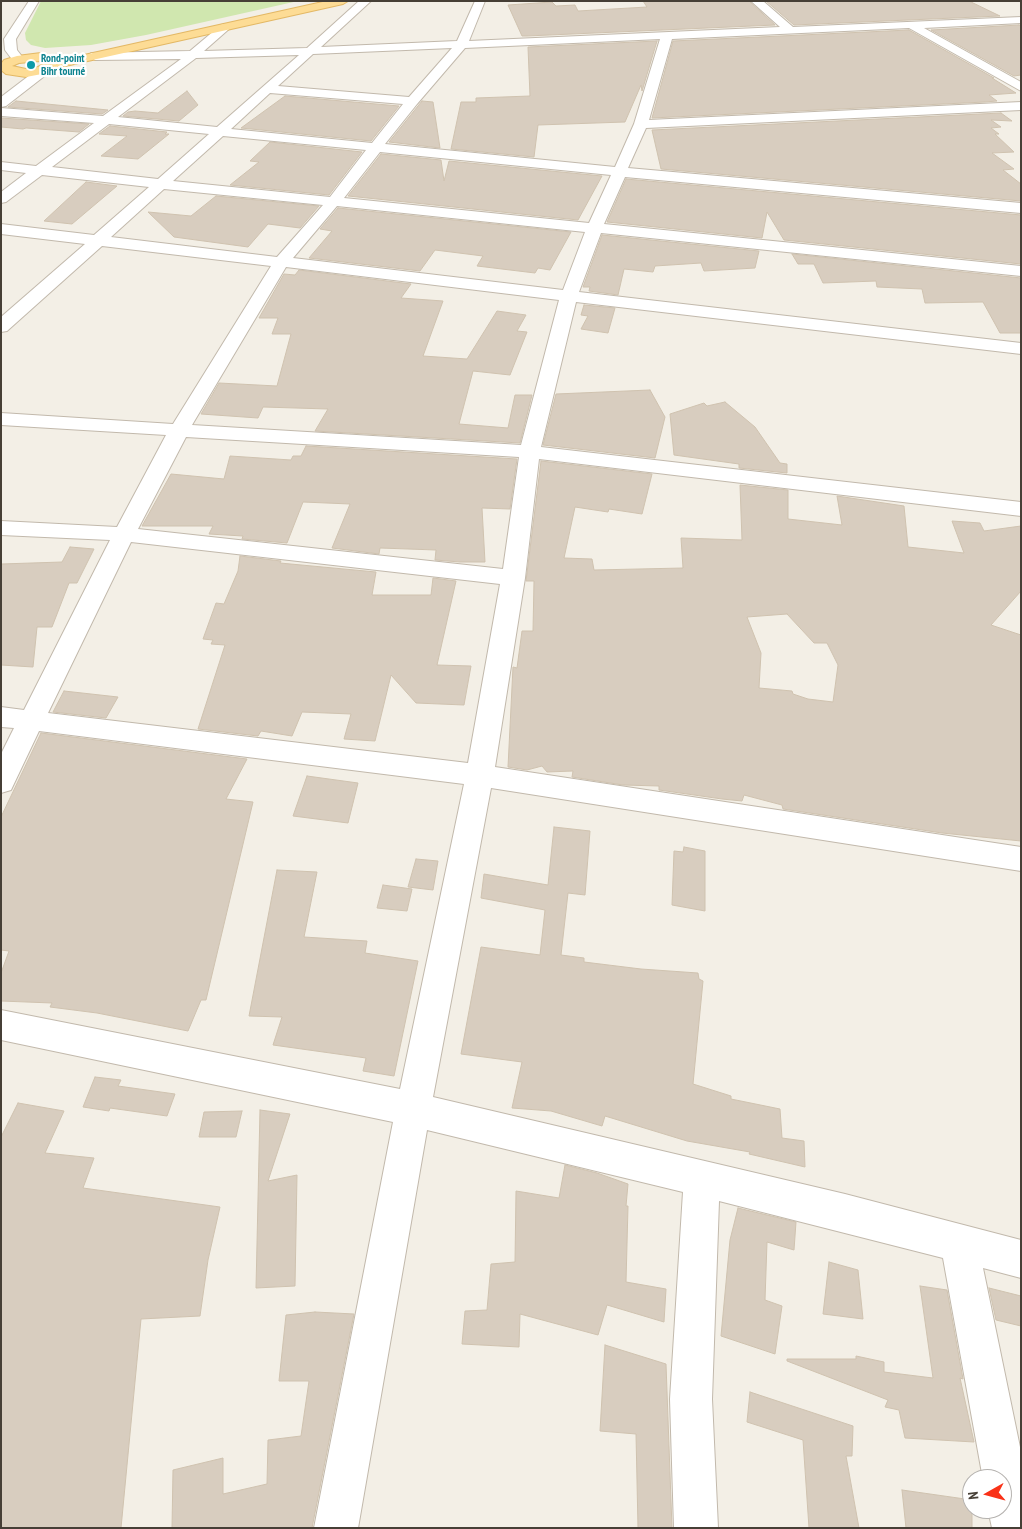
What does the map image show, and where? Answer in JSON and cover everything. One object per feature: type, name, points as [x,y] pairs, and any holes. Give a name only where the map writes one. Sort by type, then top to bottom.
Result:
[{"type":"main road","points":[[2,68],[18,59],[97,50],[324,1]]},
{"type":"main road","points":[[2,68],[19,73],[34,72],[95,56],[344,1]]},
{"type":"main road","points":[[35,57],[50,60],[52,62],[49,67]]},
{"type":"street","points":[[18,59],[11,50],[10,39],[34,1]]},
{"type":"street","points":[[1,326],[98,242],[366,1]]},
{"type":"street","points":[[1,782],[124,534],[179,430],[282,261],[334,201],[412,101],[462,44],[480,1]]},
{"type":"street","points":[[756,1],[790,30]]},
{"type":"street","points":[[95,56],[311,51],[667,34],[911,25],[1019,15]]},
{"type":"street","points":[[911,25],[1021,87]]},
{"type":"street","points":[[1,199],[41,171],[193,55],[225,27]]},
{"type":"street","points":[[336,1528],[413,1109],[480,775],[513,578],[530,452],[569,296],[595,228],[641,124],[667,34]]},
{"type":"street","points":[[1,103],[49,67]]},
{"type":"street","points":[[268,90],[412,101]]},
{"type":"street","points":[[641,124],[1021,106]]},
{"type":"street","points":[[1,112],[106,120],[219,133],[620,172],[1021,208]]},
{"type":"street","points":[[1,166],[1021,271]]},
{"type":"street","points":[[1,229],[98,242],[282,261],[1021,349]]},
{"type":"street","points":[[1,419],[530,452],[1021,510]]},
{"type":"street","points":[[1,528],[124,534],[513,578]]},
{"type":"street","points":[[1,717],[480,775],[1021,859]]},
{"type":"street","points":[[1,1025],[413,1109],[845,1213],[1021,1259]]},
{"type":"street","points":[[696,1528],[691,1399],[702,1179]]},
{"type":"street","points":[[959,1243],[1014,1528]]},
{"type":"green space","points":[[41,1],[298,1],[146,35],[91,45],[45,48],[31,45],[26,40],[25,33]]},
{"type":"building","points":[[643,1],[749,1],[775,25],[522,36],[508,5],[552,2],[556,6],[575,5],[578,11],[647,7]]},
{"type":"building","points":[[766,1],[969,1],[1000,16],[794,25]]},
{"type":"building","points":[[1021,26],[1021,75],[1014,76],[931,30]]},
{"type":"building","points":[[909,30],[994,78],[992,78],[1016,93],[989,95],[997,101],[985,102],[652,118],[673,41]]},
{"type":"building","points":[[657,41],[642,91],[641,85],[625,122],[538,125],[534,157],[451,149],[461,102],[476,102],[476,98],[530,96],[528,47]]},
{"type":"building","points":[[187,91],[198,105],[179,121],[123,116],[128,112],[135,111],[158,113]]},
{"type":"building","points":[[285,96],[399,106],[371,141],[241,128]]},
{"type":"building","points":[[16,101],[108,110],[102,114],[8,107]]},
{"type":"building","points":[[422,101],[433,102],[440,148],[389,142]]},
{"type":"building","points":[[1001,113],[1012,121],[991,120],[1001,127],[991,128],[999,134],[995,134],[1014,152],[992,153],[1014,169],[1003,170],[1021,184],[1021,201],[661,169],[652,130]]},
{"type":"building","points":[[1,118],[89,124],[79,132],[23,129],[1,127]]},
{"type":"building","points":[[110,126],[167,132],[165,134],[169,134],[138,159],[101,156],[127,136],[99,134]]},
{"type":"building","points":[[270,142],[362,152],[329,195],[230,185],[259,162],[250,161]]},
{"type":"building","points":[[381,154],[441,160],[444,181],[449,161],[602,176],[578,220],[348,196]]},
{"type":"building","points":[[626,179],[1021,215],[1021,264],[784,240],[767,212],[762,238],[607,222]]},
{"type":"building","points":[[86,182],[117,186],[72,224],[44,221]]},
{"type":"building","points":[[216,196],[319,206],[300,228],[268,224],[248,247],[174,237],[148,212],[191,216]]},
{"type":"building","points":[[338,208],[571,232],[550,270],[538,268],[535,273],[477,266],[483,256],[435,250],[420,271],[309,258],[332,231],[320,229]]},
{"type":"building","points":[[602,235],[759,251],[755,268],[704,271],[701,263],[655,266],[653,272],[624,269],[618,295],[589,291],[590,287],[583,287]]},
{"type":"building","points":[[792,254],[1021,278],[1021,333],[1000,333],[983,302],[925,303],[922,289],[877,287],[876,281],[823,283],[814,264],[798,264]]},
{"type":"building","points":[[299,270],[411,284],[401,298],[443,301],[423,356],[467,359],[497,311],[526,315],[517,331],[527,332],[510,375],[473,371],[459,424],[508,428],[515,395],[532,395],[520,443],[315,431],[328,409],[263,407],[258,418],[201,414],[219,383],[277,386],[291,334],[272,334],[278,318],[259,318],[284,274],[295,275]]},
{"type":"building","points":[[584,305],[615,308],[608,333],[581,329],[588,316],[581,315]]},
{"type":"building","points":[[650,390],[665,417],[655,458],[543,445],[556,394]]},
{"type":"building","points":[[725,402],[755,427],[780,463],[787,464],[787,473],[739,468],[739,464],[674,455],[670,414],[704,403],[707,406]]},
{"type":"building","points":[[306,446],[517,459],[510,509],[482,508],[485,562],[435,560],[436,550],[380,548],[379,554],[332,548],[350,504],[303,502],[287,543],[242,539],[243,536],[209,534],[213,526],[142,526],[171,474],[224,479],[230,456],[291,460],[293,456],[301,456]]},
{"type":"building","points":[[541,461],[652,474],[642,514],[609,509],[608,512],[575,507],[564,558],[592,559],[594,570],[683,568],[681,538],[742,540],[740,485],[788,490],[788,519],[842,525],[837,496],[904,506],[908,547],[964,553],[952,521],[980,523],[984,531],[1021,526],[1021,591],[991,625],[1021,635],[1021,841],[942,833],[783,809],[782,805],[744,795],[742,801],[722,799],[659,790],[659,786],[623,785],[572,777],[573,771],[547,772],[542,766],[527,770],[508,767],[513,667],[517,668],[522,631],[533,631],[534,581],[526,581]],"holes":[[[787,614],[814,643],[827,643],[838,665],[833,702],[808,699],[793,694],[792,691],[759,688],[761,653],[747,617]]]},
{"type":"building","points":[[70,547],[94,549],[77,583],[69,583],[52,627],[37,627],[33,667],[1,665],[1,564],[62,562]]},
{"type":"building","points":[[240,556],[281,561],[280,563],[376,572],[372,595],[431,595],[433,578],[456,581],[437,665],[471,666],[464,705],[416,703],[391,675],[375,741],[344,739],[351,714],[302,712],[292,736],[261,731],[258,736],[198,729],[225,645],[211,644],[213,640],[203,639],[216,603],[224,604],[238,571]]},
{"type":"building","points":[[64,691],[118,697],[106,718],[53,712]]},
{"type":"building","points":[[41,733],[247,759],[226,799],[253,802],[206,1000],[201,1000],[188,1031],[97,1013],[50,1007],[52,1003],[1,1001],[1,973],[9,951],[1,950],[1,817]]},
{"type":"building","points":[[307,776],[358,783],[348,823],[293,816]]},
{"type":"building","points":[[554,827],[590,831],[585,895],[568,893],[561,955],[584,958],[584,962],[698,973],[699,979],[703,981],[693,1084],[731,1096],[731,1099],[780,1109],[782,1138],[804,1141],[805,1167],[749,1154],[750,1152],[687,1141],[605,1116],[602,1126],[551,1111],[512,1108],[522,1062],[461,1054],[481,947],[540,955],[545,910],[481,898],[484,874],[548,885]]},
{"type":"building","points":[[684,847],[705,851],[705,911],[672,905],[674,851],[683,852]]},
{"type":"building","points":[[416,859],[438,861],[433,890],[408,887]]},
{"type":"building","points":[[277,870],[317,872],[304,937],[367,941],[365,953],[418,961],[394,1076],[363,1071],[366,1058],[273,1045],[282,1017],[249,1016]]},
{"type":"building","points":[[383,885],[412,889],[407,911],[377,908]]},
{"type":"building","points":[[95,1077],[121,1080],[118,1086],[175,1094],[167,1116],[110,1108],[109,1111],[83,1107]]},
{"type":"building","points":[[18,1103],[64,1111],[45,1153],[94,1158],[83,1188],[220,1207],[208,1260],[200,1316],[141,1319],[121,1528],[1,1528],[1,1137]]},
{"type":"building","points":[[260,1110],[290,1114],[268,1181],[297,1175],[295,1286],[256,1288]]},
{"type":"building","points":[[242,1111],[236,1137],[199,1137],[204,1112]]},
{"type":"building","points":[[565,1165],[597,1173],[628,1184],[626,1206],[628,1206],[626,1282],[666,1289],[664,1322],[607,1305],[598,1335],[520,1314],[519,1347],[462,1344],[465,1311],[487,1310],[491,1264],[515,1262],[516,1191],[559,1198]]},
{"type":"building","points":[[738,1208],[796,1222],[794,1250],[767,1242],[765,1300],[782,1306],[775,1354],[721,1336],[730,1240]]},
{"type":"building","points":[[829,1262],[858,1270],[863,1319],[823,1314]]},
{"type":"building","points":[[920,1286],[947,1290],[963,1379],[960,1378],[974,1442],[905,1438],[899,1410],[885,1407],[888,1400],[787,1361],[787,1359],[856,1359],[856,1356],[884,1362],[884,1372],[933,1378]]},
{"type":"building","points":[[989,1288],[1021,1296],[1021,1326],[996,1320]]},
{"type":"building","points":[[315,1312],[354,1314],[312,1528],[172,1528],[173,1470],[223,1458],[223,1494],[267,1484],[268,1440],[301,1436],[309,1381],[279,1381],[286,1315]]},
{"type":"building","points":[[605,1345],[666,1364],[672,1528],[638,1528],[636,1434],[600,1431]]},
{"type":"building","points":[[750,1392],[853,1426],[852,1456],[846,1456],[859,1528],[809,1528],[803,1440],[747,1422]]},
{"type":"building","points":[[902,1490],[962,1499],[962,1519],[972,1519],[972,1528],[906,1528]]},
{"type":"place","name":"Rond-point Bihr tourné","points":[[31,65]]}]
